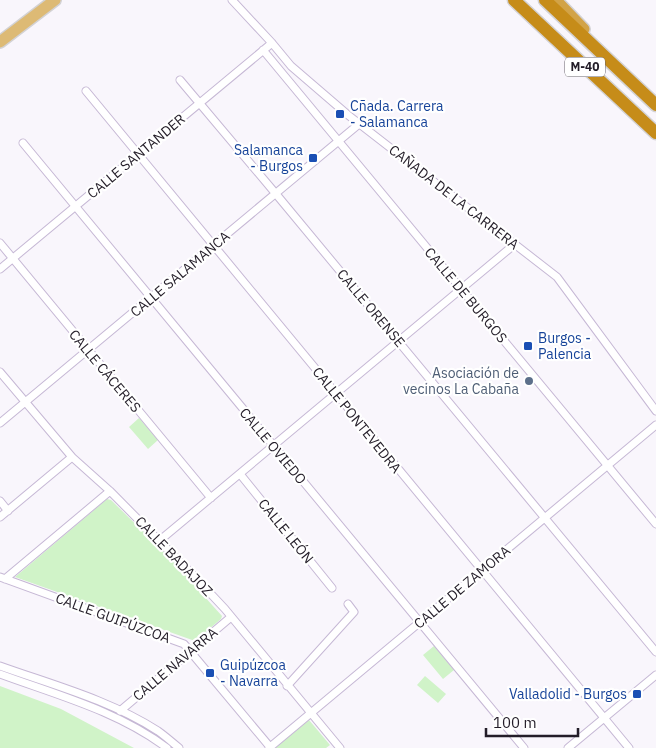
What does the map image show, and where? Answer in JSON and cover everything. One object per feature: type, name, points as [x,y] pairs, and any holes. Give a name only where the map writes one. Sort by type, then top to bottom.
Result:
[{"type":"highway","name":"M-40","points":[[514,0],[656,133]]},
{"type":"highway","name":"M-40","points":[[545,0],[656,105]]},
{"type":"highway","points":[[556,0],[601,47],[608,60]]},
{"type":"main road","points":[[0,42],[55,0]]},
{"type":"street","name":"CAÑADA DE LA CARRERA","points":[[232,0],[291,66],[359,124],[557,278],[656,411]]},
{"type":"street","name":"CALLE SANTANDER","points":[[0,269],[272,43]]},
{"type":"street","name":"CALLE DE BURGOS","points":[[263,50],[656,524]]},
{"type":"street","points":[[276,66],[279,51]]},
{"type":"street","name":"CALLE ORENSE","points":[[180,80],[656,652]]},
{"type":"street","name":"CALLE PONTEVEDRA","points":[[86,91],[629,748]]},
{"type":"street","name":"CALLE SALAMANCA","points":[[0,423],[359,124]]},
{"type":"street","name":"CALLE OVIEDO","points":[[23,143],[524,748]]},
{"type":"street","name":"CALLE CÁCERES","points":[[0,243],[211,498]]},
{"type":"street","points":[[159,541],[515,244]]},
{"type":"street","name":"CALLE BADAJOZ","points":[[0,372],[72,457],[110,491],[195,577],[231,617],[337,747]]},
{"type":"street","name":"CALLE DE ZAMORA","points":[[270,747],[656,425]]},
{"type":"street","points":[[0,517],[72,457]]},
{"type":"street","name":"CALLE LEÓN","points":[[240,474],[332,588]]},
{"type":"street","points":[[3,578],[110,491]]},
{"type":"street","points":[[0,501],[8,511]]},
{"type":"street","name":"CALLE GUIPÚZCOA","points":[[3,578],[184,644],[270,747]]},
{"type":"street","points":[[287,686],[354,612],[348,604]]},
{"type":"street","name":"CALLE NAVARRA","points":[[120,711],[231,617]]},
{"type":"street","points":[[0,666],[120,711],[159,732],[179,748]]},
{"type":"street","points":[[0,674],[106,713],[138,728],[167,748]]},
{"type":"street","points":[[568,748],[656,675]]},
{"type":"green space","points":[[139,418],[158,440],[148,449],[129,427]]},
{"type":"green space","points":[[107,499],[111,500],[166,554],[222,616],[221,619],[195,641],[15,577]]},
{"type":"green space","points":[[434,646],[454,670],[443,679],[423,655]]},
{"type":"green space","points":[[425,676],[446,694],[438,703],[417,685]]},
{"type":"green space","points":[[0,686],[61,709],[134,748],[0,748]]},
{"type":"green space","points":[[309,720],[330,745],[326,748],[275,748]]},
{"type":"place","name":"Cñada. Carrera - Salamanca","points":[[340,114]]},
{"type":"place","name":"Salamanca - Burgos","points":[[313,158]]},
{"type":"place","name":"Burgos - Palencia","points":[[528,346]]},
{"type":"place","name":"Asociación de vecinos La Cabaña","points":[[529,381]]},
{"type":"place","name":"Guipúzcoa - Navarra","points":[[210,673]]},
{"type":"place","name":"Valladolid - Burgos","points":[[637,694]]}]
